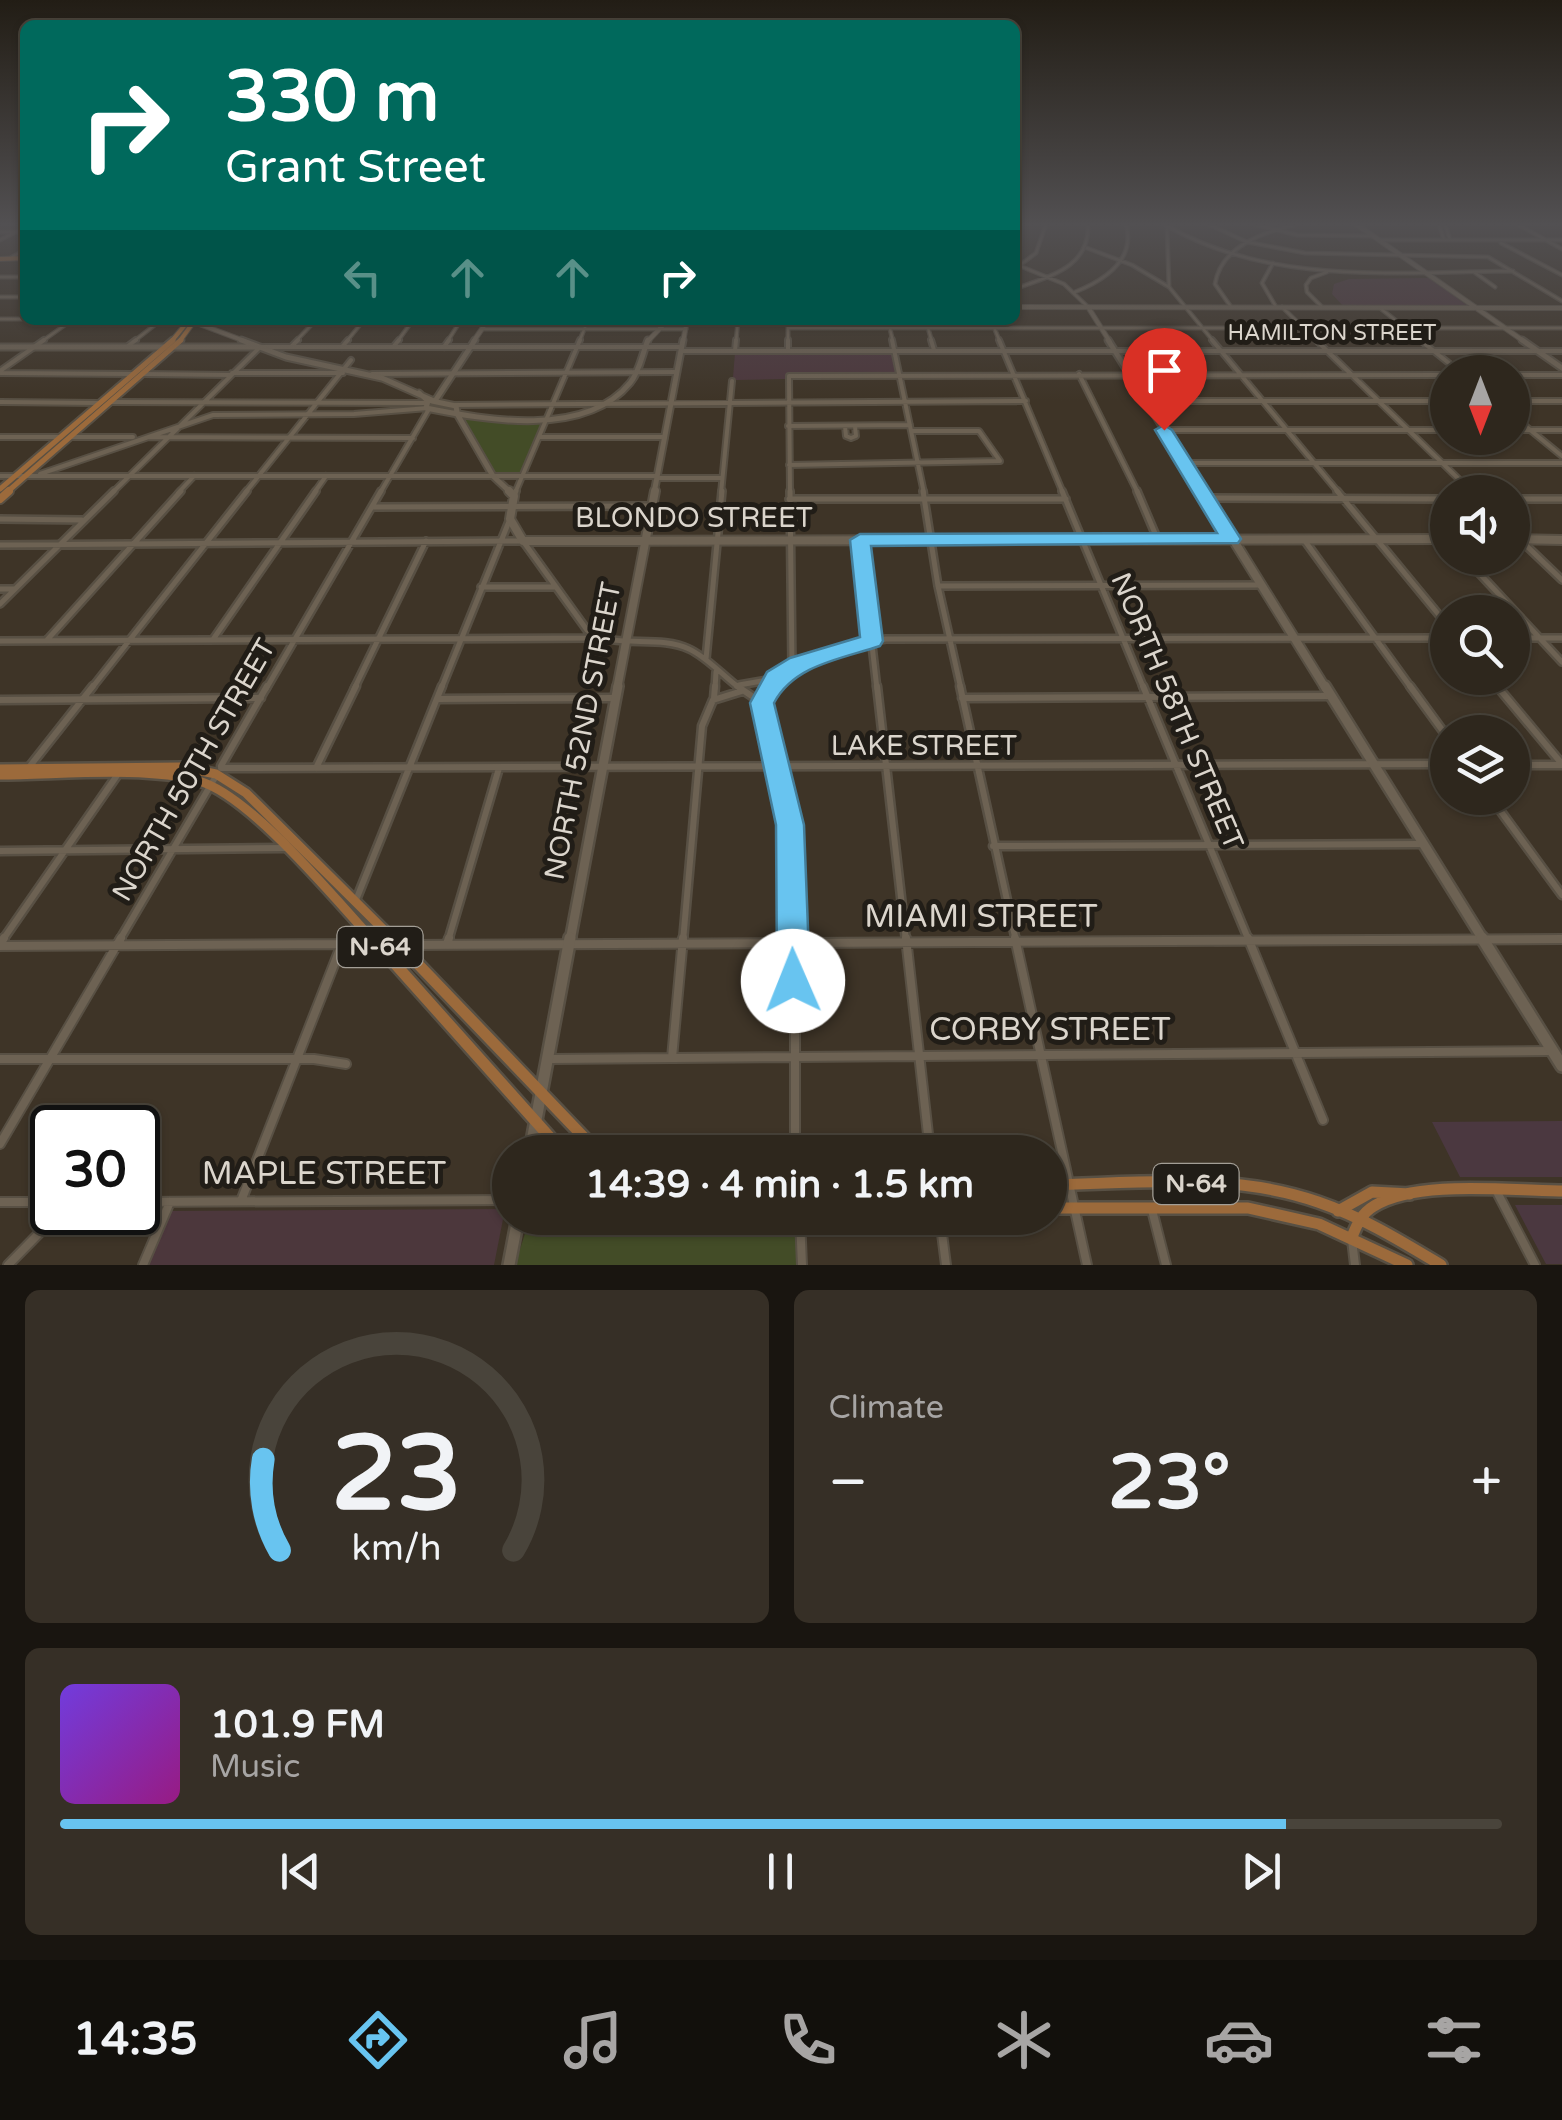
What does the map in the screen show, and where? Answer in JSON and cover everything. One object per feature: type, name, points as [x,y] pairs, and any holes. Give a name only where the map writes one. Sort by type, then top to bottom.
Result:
[{"type":"main road","points":[[0,499],[144,374],[189,325]]},
{"type":"main road","points":[[0,490],[171,348]]},
{"type":"main road","points":[[0,499],[38,476]]},
{"type":"main road","name":"N-64","points":[[0,772],[28,768],[181,767],[216,776],[246,792],[582,1135]]},
{"type":"main road","name":"N-64","points":[[0,772],[216,776],[362,928],[548,1135]]},
{"type":"main road","name":"N-64","points":[[1067,1185],[1227,1184],[1300,1196],[1357,1220]]},
{"type":"main road","points":[[1338,1211],[1372,1190],[1386,1187],[1414,1195]]},
{"type":"main road","points":[[1407,1265],[1352,1236],[1357,1220],[1384,1200],[1414,1195],[1562,1192]]},
{"type":"main road","name":"N-64","points":[[1067,1208],[1248,1208],[1298,1218],[1352,1236]]},
{"type":"main road","points":[[1357,1220],[1441,1265]]},
{"type":"street","points":[[1061,283],[1088,307],[1562,1066]]},
{"type":"street","points":[[1075,292],[1094,283]]},
{"type":"street","points":[[1164,283],[1430,604]]},
{"type":"street","points":[[1216,283],[1230,307]]},
{"type":"street","points":[[1262,283],[1279,307],[1454,475]]},
{"type":"street","points":[[1306,283],[1307,292],[1322,308]]},
{"type":"street","points":[[1440,283],[1562,371]]},
{"type":"street","points":[[1489,283],[1495,287]]},
{"type":"street","points":[[1531,283],[1562,304]]},
{"type":"street","points":[[1020,307],[1475,308],[1562,304]]},
{"type":"street","points":[[1380,308],[1439,355]]},
{"type":"street","points":[[1128,320],[1133,328]]},
{"type":"street","points":[[0,372],[65,325]]},
{"type":"street","points":[[127,347],[155,325]]},
{"type":"street","points":[[202,325],[260,348],[369,375],[677,372]]},
{"type":"street","points":[[290,348],[311,325]]},
{"type":"street","points":[[342,348],[360,325]]},
{"type":"street","points":[[393,347],[408,325]]},
{"type":"street","points":[[444,347],[458,325]]},
{"type":"street","name":"NORTH 50TH STREET","points":[[0,1144],[427,418],[430,404],[485,325]]},
{"type":"street","points":[[354,902],[364,886],[510,519],[514,496],[586,325]]},
{"type":"street","points":[[0,402],[409,403],[477,414],[548,418],[606,403],[627,387],[642,347],[661,325]]},
{"type":"street","name":"NORTH 52ND STREET","points":[[533,1135],[687,325]]},
{"type":"street","points":[[735,352],[738,325]]},
{"type":"street","points":[[889,325],[925,499],[938,586],[1056,1135]]},
{"type":"street","name":"NORTH 58TH STREET","points":[[994,325],[1324,1120]]},
{"type":"street","points":[[788,351],[788,328],[1562,328]]},
{"type":"street","points":[[928,328],[934,351]]},
{"type":"street","points":[[483,329],[686,329]]},
{"type":"street","name":"HAMILTON STREET","points":[[0,347],[642,347],[735,352],[1562,350]]},
{"type":"street","points":[[0,604],[260,348]]},
{"type":"street","points":[[28,768],[351,360]]},
{"type":"street","points":[[144,374],[344,371]]},
{"type":"street","points":[[1530,373],[1562,371]]},
{"type":"street","points":[[0,372],[135,374]]},
{"type":"street","points":[[1079,374],[1129,471],[1157,539]]},
{"type":"street","points":[[792,668],[789,376],[1430,374]]},
{"type":"street","points":[[369,375],[419,393],[444,412]]},
{"type":"street","points":[[706,660],[732,381]]},
{"type":"street","points":[[427,418],[458,410],[554,403],[1026,401]]},
{"type":"street","points":[[1146,401],[1430,401]]},
{"type":"street","points":[[1530,401],[1562,401]]},
{"type":"street","points":[[38,476],[180,424],[218,415],[405,411],[430,404]]},
{"type":"street","points":[[458,410],[493,476],[514,496]]},
{"type":"street","points":[[788,426],[979,430],[1000,462],[788,465]]},
{"type":"street","points":[[845,426],[846,436],[852,438],[856,436],[854,426]]},
{"type":"street","points":[[1164,430],[1430,430]]},
{"type":"street","points":[[1531,430],[1562,430]]},
{"type":"street","points":[[1531,430],[1562,459]]},
{"type":"street","points":[[0,437],[61,437]]},
{"type":"street","points":[[71,437],[415,438]]},
{"type":"street","points":[[540,437],[665,437]]},
{"type":"street","points":[[1184,462],[1442,463],[1562,459]]},
{"type":"street","points":[[0,476],[722,478]]},
{"type":"street","points":[[48,640],[194,476]]},
{"type":"street","points":[[213,640],[326,476]]},
{"type":"street","points":[[1206,498],[1430,499]]},
{"type":"street","points":[[789,499],[1066,499]]},
{"type":"street","points":[[1530,499],[1562,499]]},
{"type":"street","points":[[374,507],[651,506]]},
{"type":"street","points":[[0,519],[84,520]]},
{"type":"street","points":[[510,519],[597,638]]},
{"type":"street","points":[[1530,538],[1562,540]]},
{"type":"street","points":[[1303,539],[1431,715]]},
{"type":"street","points":[[860,540],[928,1135]]},
{"type":"street","name":"BLONDO STREET","points":[[0,544],[1430,540]]},
{"type":"street","points":[[316,768],[426,542]]},
{"type":"street","points":[[1530,551],[1562,580]]},
{"type":"street","points":[[1481,575],[1562,662]]},
{"type":"street","points":[[938,586],[1260,585]]},
{"type":"street","points":[[481,587],[556,586]]},
{"type":"street","points":[[0,589],[15,589]]},
{"type":"street","points":[[0,641],[597,638],[678,644],[706,660],[716,672],[762,703],[790,825],[795,1135]]},
{"type":"street","points":[[714,700],[776,678],[828,652],[872,641],[1430,638]]},
{"type":"street","points":[[1530,638],[1562,638]]},
{"type":"street","points":[[672,1058],[697,768],[702,726],[714,700],[716,672]]},
{"type":"street","points":[[762,703],[776,678]]},
{"type":"street","points":[[1504,695],[1562,765]]},
{"type":"street","points":[[962,698],[1330,696]]},
{"type":"street","points":[[0,700],[262,698]]},
{"type":"street","points":[[438,699],[615,698]]},
{"type":"street","name":"LAKE STREET","points":[[216,776],[316,768],[1430,764]]},
{"type":"street","points":[[1530,765],[1562,765]]},
{"type":"street","points":[[447,944],[499,768]]},
{"type":"street","points":[[0,945],[118,774]]},
{"type":"street","points":[[1503,815],[1562,895]]},
{"type":"street","points":[[993,846],[1422,844]]},
{"type":"street","points":[[0,851],[285,848]]},
{"type":"street","points":[[241,1202],[342,944],[362,928]]},
{"type":"street","name":"MIAMI STREET","points":[[399,945],[1562,939]]},
{"type":"street","points":[[0,945],[342,944]]},
{"type":"street","name":"CORBY STREET","points":[[548,1059],[1553,1052]]},
{"type":"street","points":[[0,1060],[296,1060],[346,1064]]},
{"type":"street","points":[[1067,1185],[1087,1265]]},
{"type":"street","points":[[1497,1192],[1535,1265]]},
{"type":"street","name":"MAPLE STREET","points":[[160,1202],[492,1200]]},
{"type":"street","points":[[0,1202],[30,1202]]},
{"type":"street","points":[[143,1265],[170,1202]]},
{"type":"street","points":[[1151,1207],[1166,1265]]},
{"type":"street","points":[[8,1265],[37,1235]]},
{"type":"street","points":[[509,1265],[515,1235]]},
{"type":"street","points":[[801,1235],[802,1265]]},
{"type":"street","points":[[942,1235],[946,1265]]},
{"type":"street","points":[[1352,1236],[1355,1265]]},
{"type":"shaded area","points":[[1437,283],[1468,306],[1344,307],[1332,294],[1334,284]]},
{"type":"shaded area","points":[[892,351],[897,374],[786,374],[785,379],[736,380],[733,377],[735,353]]},
{"type":"shaded area","points":[[1562,1121],[1562,1177],[1460,1177],[1432,1122]]},
{"type":"shaded area","points":[[1515,1205],[1562,1205],[1562,1264],[1546,1264]]},
{"type":"shaded area","points":[[492,1209],[492,1235],[500,1235],[494,1265],[148,1265],[171,1211]]},
{"type":"green space","points":[[457,416],[545,421],[523,475],[496,473]]},
{"type":"green space","points":[[525,1235],[796,1235],[797,1265],[515,1265]]},
{"type":"route","points":[[793,981],[790,825],[762,703],[776,678],[798,664],[872,641],[860,540],[1231,539],[1164,430]]}]
